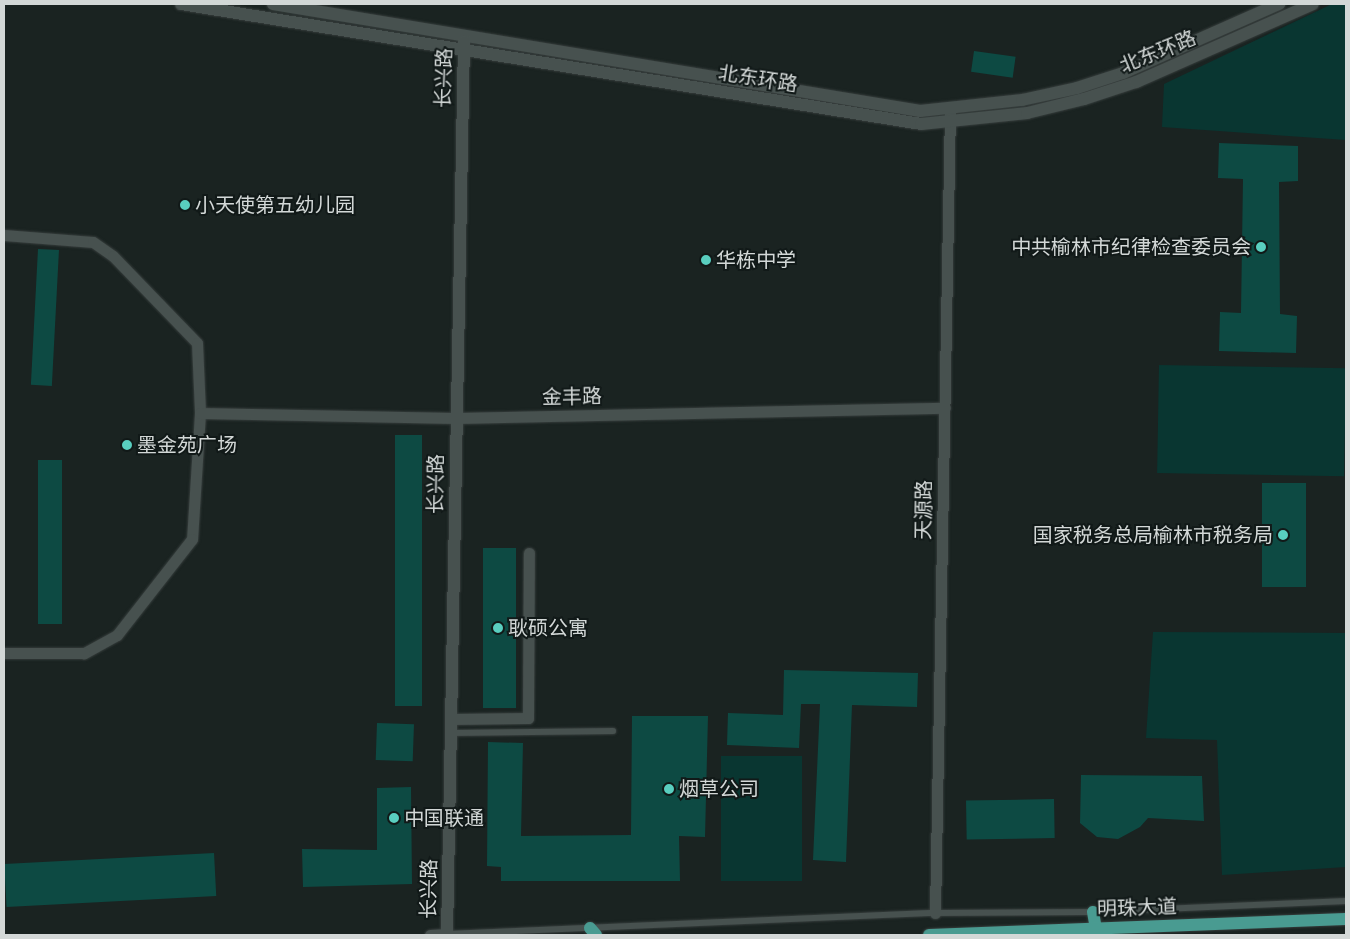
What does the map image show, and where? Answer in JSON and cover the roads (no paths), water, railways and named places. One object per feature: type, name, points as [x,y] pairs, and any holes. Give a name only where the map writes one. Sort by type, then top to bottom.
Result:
[{"type":"main road","name":"北东环路","points":[[181,4],[463,48],[921,124],[1027,113],[1136,82],[1313,4]]},
{"type":"main road","name":"北东环路","points":[[273,4],[466,34],[920,111],[1022,100],[1077,88],[1123,73],[1279,4]]},
{"type":"main road","name":"长兴路","points":[[447,935],[463,48],[466,34]]},
{"type":"main road","points":[[1093,912],[1096,929]]},
{"type":"main road","name":"明珠大道","points":[[929,935],[1346,919]]},
{"type":"street","name":"天源路","points":[[935,913],[950,108]]},
{"type":"street","points":[[4,235],[93,242],[113,256],[196,343],[200,413],[192,539],[116,635],[84,653],[4,654]]},
{"type":"street","name":"金丰路","points":[[200,413],[456,418],[945,408]]},
{"type":"street","points":[[451,719],[522,713],[528,718],[529,553]]},
{"type":"street","points":[[430,935],[447,935]]},
{"type":"lane","points":[[451,733],[613,730]]},
{"type":"lane","points":[[447,935],[593,932],[935,913],[1093,912],[1346,901]]},
{"type":"place","name":"小天使第五幼儿园","points":[[185,205]]},
{"type":"place","name":"中共榆林市纪律检查委员会","points":[[1261,247]]},
{"type":"place","name":"华栋中学","points":[[706,260]]},
{"type":"place","name":"墨金苑广场","points":[[127,445]]},
{"type":"place","name":"国家税务总局榆林市税务局","points":[[1283,535]]},
{"type":"place","name":"耿硕公寓","points":[[498,628]]},
{"type":"place","name":"烟草公司","points":[[669,789]]},
{"type":"place","name":"中国联通","points":[[394,818]]}]
